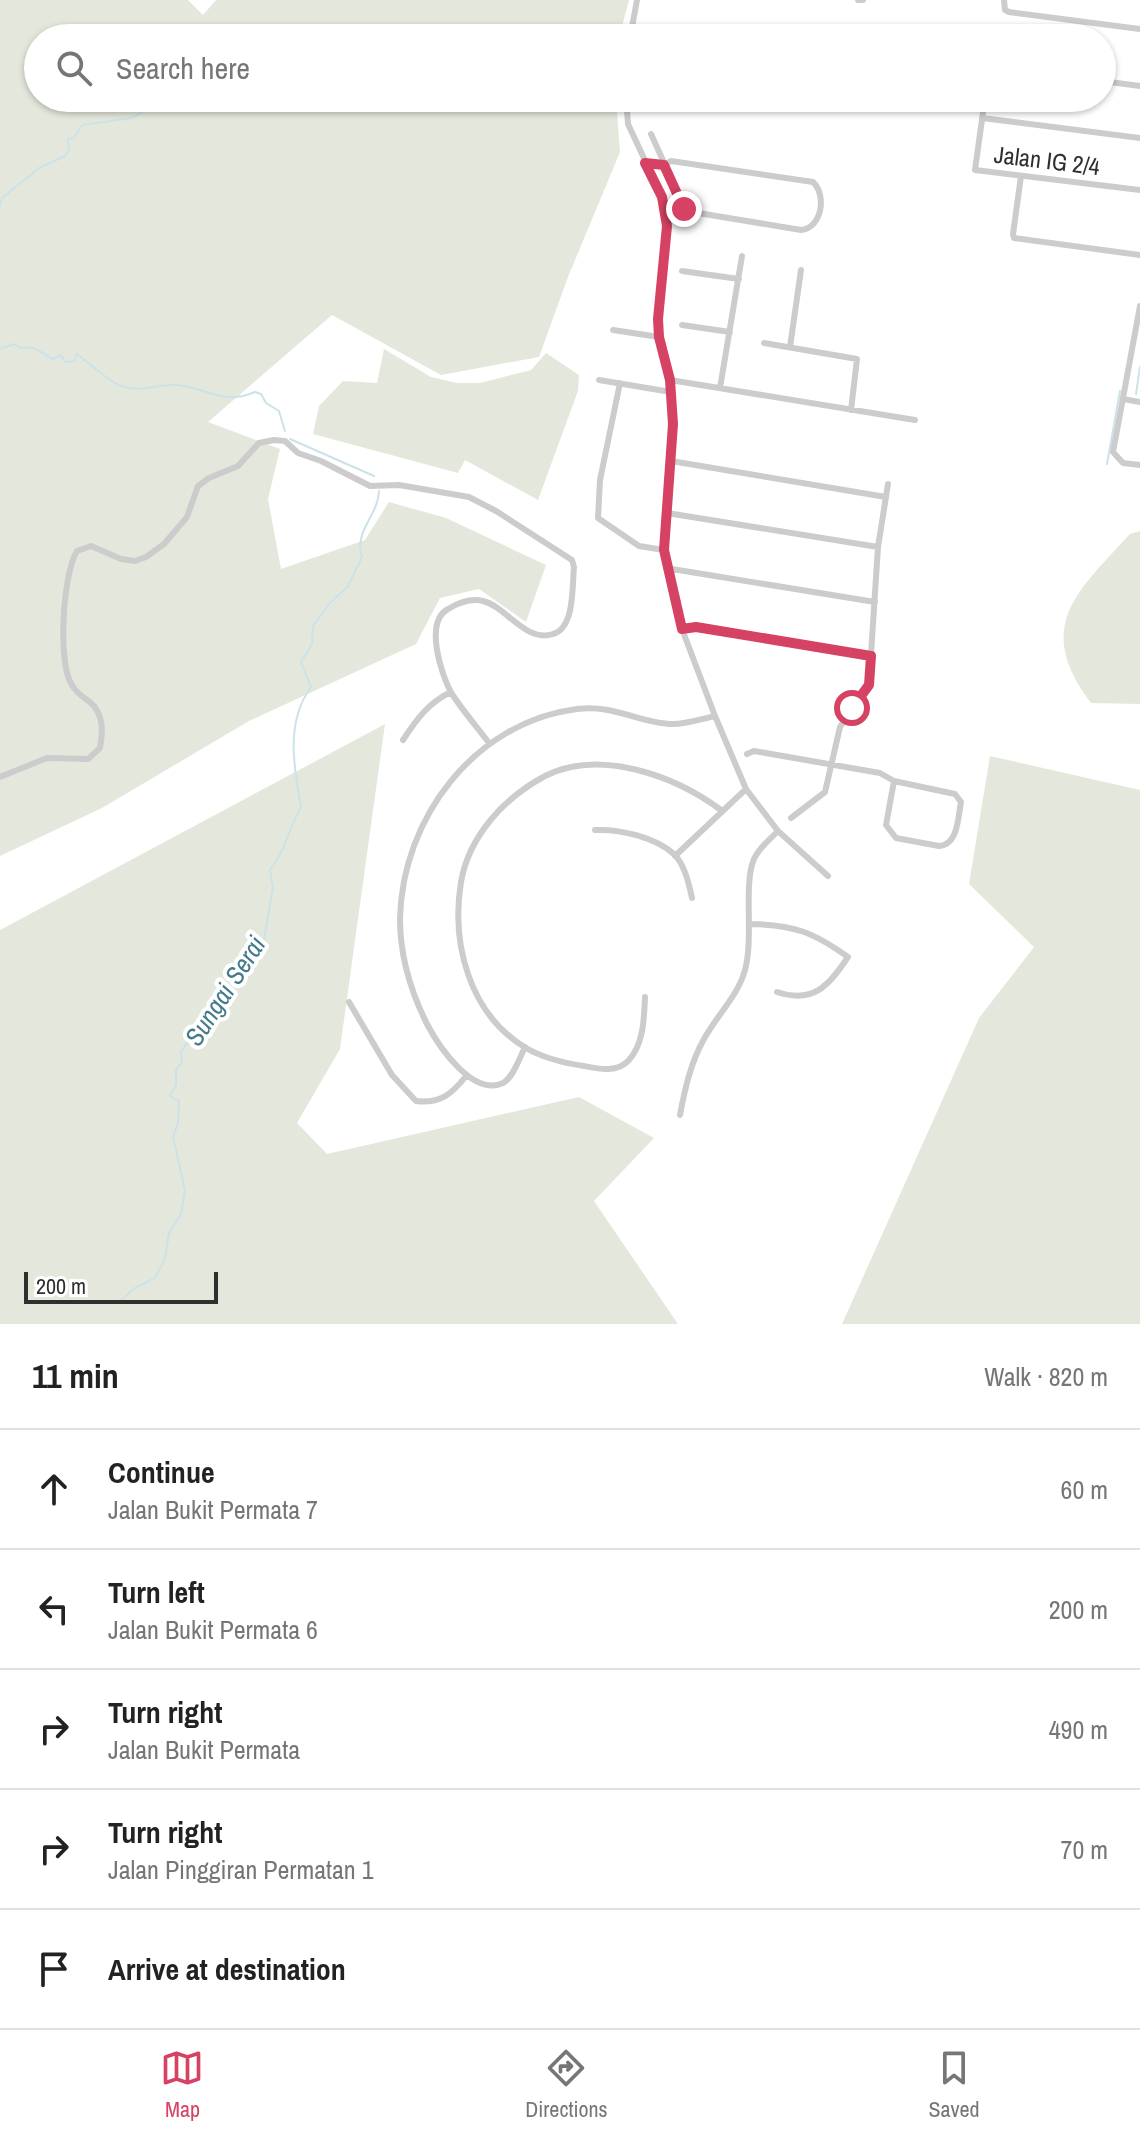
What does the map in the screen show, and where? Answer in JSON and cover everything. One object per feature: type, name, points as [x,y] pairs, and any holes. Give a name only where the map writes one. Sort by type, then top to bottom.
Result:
[{"type":"street","points":[[633,24],[637,0]]},
{"type":"street","points":[[1004,0],[1005,10],[1009,12],[1101,24]]},
{"type":"street","points":[[1116,26],[1140,29]]},
{"type":"street","points":[[1116,83],[1140,86]]},
{"type":"street","points":[[627,112],[628,124],[662,197],[667,226],[658,319],[671,392],[671,461],[664,550],[682,629],[746,789],[778,831],[828,876]]},
{"type":"street","name":"Jalan IG 2/4","points":[[983,112],[975,170],[1140,190]]},
{"type":"street","points":[[982,118],[1140,138]]},
{"type":"street","points":[[645,163],[664,165],[671,161],[813,182],[820,193],[816,224],[801,230],[686,211],[664,165],[651,134]]},
{"type":"street","points":[[1021,176],[1014,238],[1140,255]]},
{"type":"street","points":[[720,388],[742,256]]},
{"type":"street","points":[[790,347],[801,270]]},
{"type":"street","points":[[682,271],[739,279]]},
{"type":"street","points":[[1140,306],[1138,334],[1113,452],[1123,463],[1140,465]]},
{"type":"street","points":[[682,325],[730,332]]},
{"type":"street","points":[[613,330],[659,337]]},
{"type":"street","points":[[764,343],[857,359],[851,410]]},
{"type":"street","points":[[599,380],[671,392]]},
{"type":"street","points":[[670,380],[915,420]]},
{"type":"street","points":[[620,383],[600,480],[598,518],[639,546],[664,550]]},
{"type":"street","points":[[1123,399],[1140,402]]},
{"type":"street","points":[[0,777],[47,758],[88,759],[100,748],[101,719],[94,705],[70,684],[66,672],[63,612],[69,569],[77,551],[91,546],[121,559],[135,561],[146,557],[164,544],[187,517],[198,486],[238,466],[253,449],[267,441],[285,441],[298,453],[370,486],[399,485],[469,497],[572,560],[574,567],[568,619],[564,628],[554,634],[540,635],[528,631],[487,601],[473,599],[444,610],[436,622],[434,635],[451,692],[489,743]]},
{"type":"street","points":[[671,461],[886,497]]},
{"type":"street","points":[[791,818],[825,792],[840,727],[869,685],[878,547],[888,484]]},
{"type":"street","points":[[667,513],[878,547]]},
{"type":"street","points":[[666,568],[875,602]]},
{"type":"street","points":[[682,629],[696,627],[871,656]]},
{"type":"street","points":[[403,740],[415,720],[436,699],[451,692]]},
{"type":"street","points":[[525,1047],[509,1079],[503,1083],[486,1085],[466,1076],[430,1029],[409,980],[401,941],[401,904],[410,859],[427,816],[455,776],[489,743],[534,720],[578,709],[610,710],[673,724],[715,716]]},
{"type":"street","points":[[747,754],[754,751],[880,773],[894,781],[955,794],[961,802],[952,841],[946,846],[939,846],[896,838],[886,825],[894,781]]},
{"type":"street","points":[[645,997],[640,1043],[628,1063],[614,1069],[572,1064],[525,1047],[495,1021],[475,991],[463,963],[457,911],[463,873],[481,833],[501,807],[525,787],[556,771],[599,764],[671,780],[696,792],[721,810]]},
{"type":"street","points":[[675,856],[746,789]]},
{"type":"street","points":[[595,830],[610,829],[635,835],[675,856],[688,880],[692,898]]},
{"type":"street","points":[[680,1115],[697,1054],[705,1037],[736,993],[744,973],[751,924],[754,860],[762,846],[778,831]]},
{"type":"street","points":[[751,924],[801,929],[823,939],[848,957],[827,986],[814,993],[794,996],[777,992]]},
{"type":"street","points":[[349,1002],[392,1075],[416,1101],[435,1102],[446,1098],[466,1076]]},
{"type":"shaded area","points":[[0,0],[188,0],[203,15],[216,0],[629,0],[623,24],[24,24],[24,112],[617,112],[620,152],[568,277],[539,357],[441,375],[332,315],[208,422],[280,449],[268,499],[281,569],[365,540],[389,502],[446,518],[546,565],[526,622],[479,589],[440,598],[416,644],[249,721],[102,808],[0,856]]},
{"type":"shaded area","points":[[384,349],[431,377],[457,383],[480,383],[531,370],[546,353],[579,375],[578,391],[538,500],[465,460],[458,473],[313,434],[319,406],[343,381],[377,383]]},
{"type":"shaded area","points":[[1140,531],[1140,704],[1091,703],[1074,676],[1065,652],[1064,631],[1069,611],[1093,574],[1130,534]]},
{"type":"shaded area","points":[[385,724],[340,1049],[297,1123],[327,1154],[579,1097],[654,1138],[594,1201],[678,1324],[0,1324],[0,930]]},
{"type":"shaded area","points":[[990,756],[1140,790],[1140,1324],[842,1324],[979,1018],[1034,947],[969,884]]},
{"type":"waterway","points":[[0,206],[2,198],[39,168],[65,156],[69,150],[68,139],[74,138],[82,125],[132,118],[142,112]]},
{"type":"waterway","name":"Sungai Serai","points":[[0,349],[14,344],[35,349],[53,359],[61,355],[65,362],[74,361],[77,354],[111,381],[128,388],[177,385],[224,397],[255,392],[279,411],[285,431]]},
{"type":"waterway","points":[[1136,394],[1140,367]]},
{"type":"waterway","points":[[1107,464],[1120,391]]},
{"type":"waterway","name":"Sungai Serai","points":[[290,439],[374,476]]},
{"type":"waterway","name":"Sungai Serai","points":[[119,1302],[135,1288],[155,1278],[165,1259],[169,1233],[181,1214],[185,1190],[173,1137],[178,1123],[179,1101],[170,1096],[176,1085],[176,1070],[182,1062],[181,1052],[201,1020],[222,999],[240,968],[264,940],[273,887],[270,870],[301,807],[294,762],[295,730],[297,715],[311,687],[301,662],[312,644],[313,626],[329,604],[348,586],[362,557],[363,531],[375,508],[379,491]]},
{"type":"route","points":[[684,209],[664,165],[645,163],[662,197],[667,226],[658,319],[659,337],[670,380],[673,424],[664,550],[682,629],[696,627],[871,656],[869,685],[852,708]]}]
